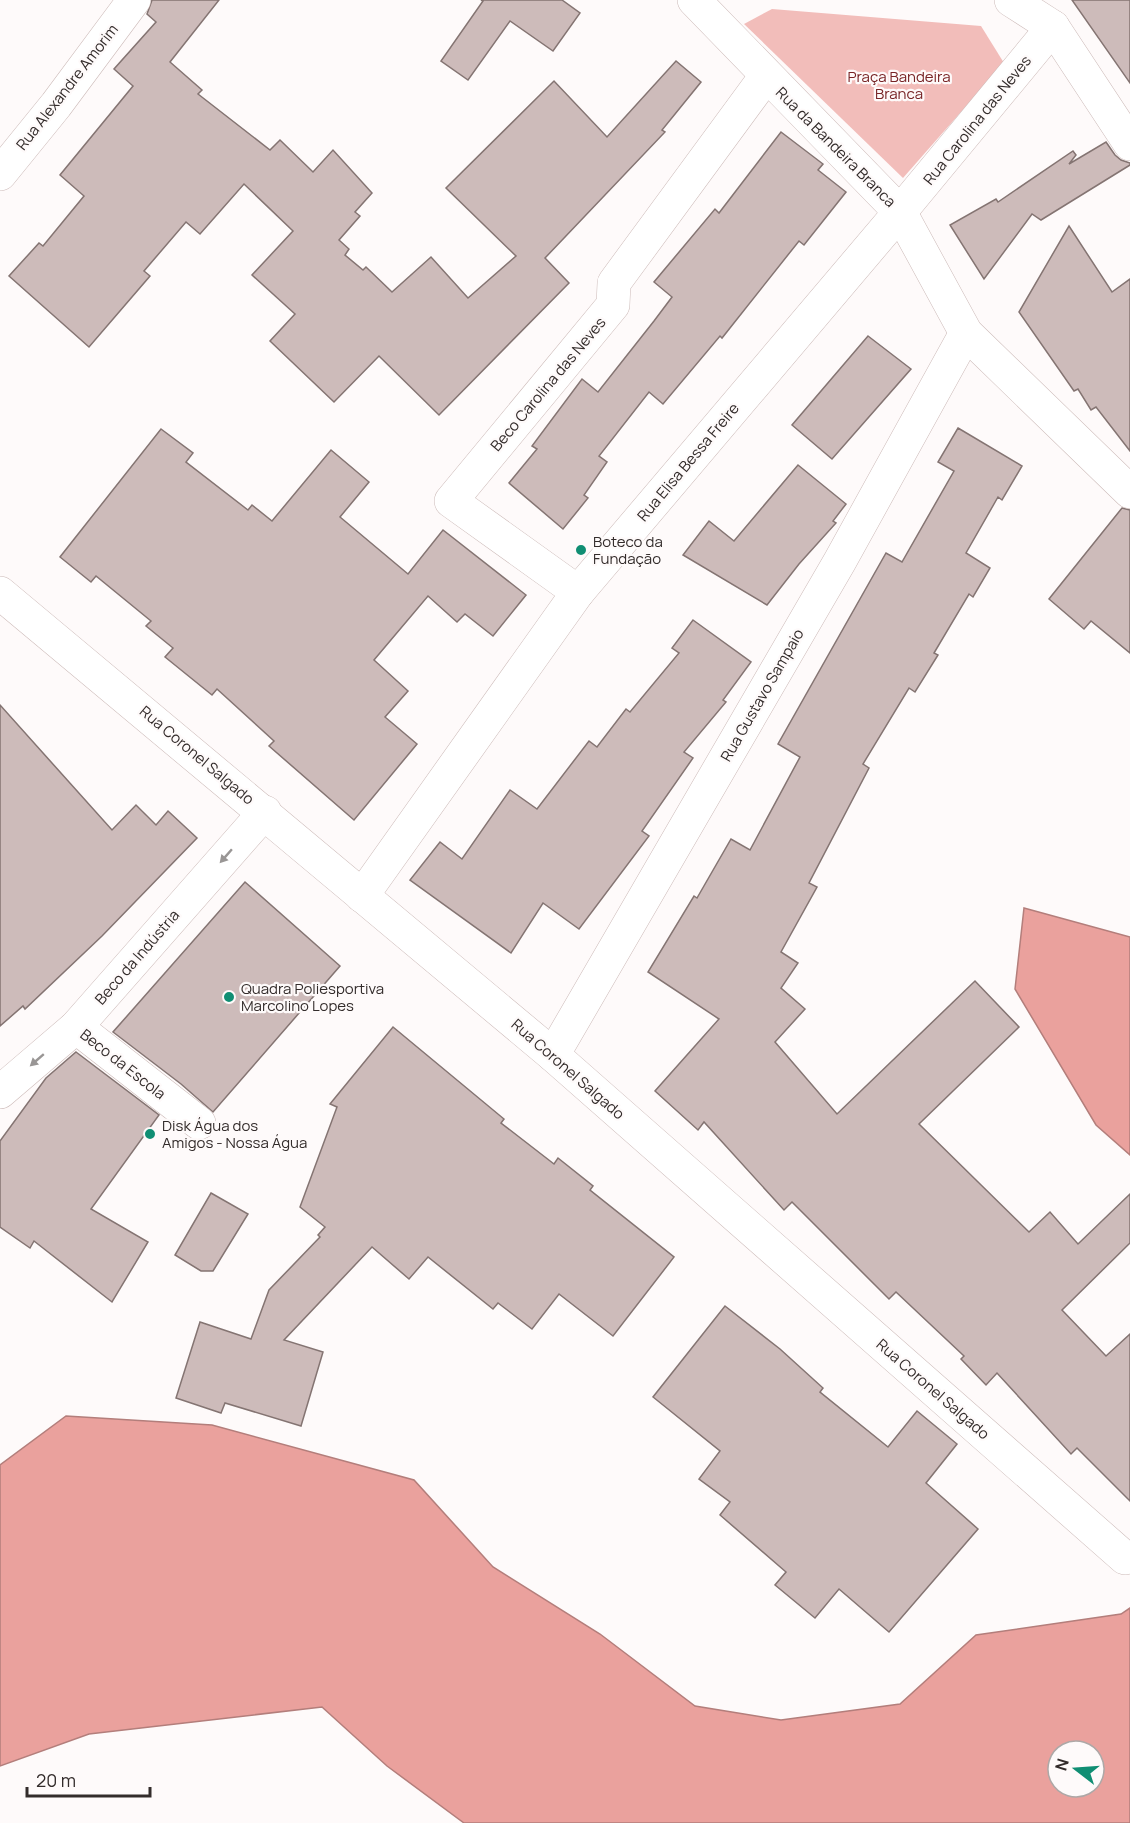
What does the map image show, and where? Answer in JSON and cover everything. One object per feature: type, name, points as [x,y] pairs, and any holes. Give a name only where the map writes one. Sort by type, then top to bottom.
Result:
[{"type":"street","name":"Rua Alexandre Amorim","points":[[0,174],[56,105],[134,0]]},
{"type":"street","name":"Rua da Bandeira Branca","points":[[694,0],[900,212],[966,333],[1130,492]]},
{"type":"street","points":[[1011,0],[1053,27],[1130,144]]},
{"type":"street","name":"Rua Carolina das Neves","points":[[900,212],[1053,27]]},
{"type":"street","name":"Beco Carolina das Neves","points":[[578,592],[451,501],[613,305],[614,283],[766,76]]},
{"type":"street","name":"Rua Elisa Bessa Freire","points":[[362,896],[578,592],[900,212]]},
{"type":"street","name":"Rua Gustavo Sampaio","points":[[553,1055],[840,561],[966,333]]},
{"type":"street","name":"Rua Coronel Salgado","points":[[0,593],[265,812],[553,1055],[1125,1558]]},
{"type":"street","name":"Beco da Indústria","points":[[0,1092],[76,1027],[265,812]]},
{"type":"street","name":"Beco da Escola","points":[[76,1027],[199,1123]]},
{"type":"green space","name":"Praça Bandeira Branca","points":[[772,9],[981,26],[1004,63],[903,178],[744,24]]},
{"type":"shaded area","points":[[1024,908],[1130,937],[1130,1155],[1096,1125],[1015,989]]},
{"type":"shaded area","points":[[66,1416],[212,1425],[414,1480],[493,1567],[600,1634],[695,1706],[781,1720],[900,1704],[976,1635],[1121,1614],[1130,1608],[1130,1823],[464,1823],[387,1766],[322,1707],[89,1734],[0,1766],[0,1465]]},
{"type":"building","points":[[152,0],[219,0],[170,62],[202,90],[198,94],[270,150],[280,140],[313,172],[333,150],[372,193],[355,212],[360,216],[339,240],[349,249],[345,255],[363,270],[366,267],[392,292],[431,257],[468,298],[516,256],[446,188],[554,81],[607,137],[676,61],[701,82],[662,130],[665,132],[545,258],[569,283],[439,415],[379,356],[334,402],[270,341],[295,314],[252,275],[293,231],[244,184],[200,234],[186,222],[144,271],[150,276],[89,347],[9,276],[39,243],[43,246],[84,196],[60,175],[133,86],[114,69],[156,22],[147,14]]},
{"type":"building","points":[[481,0],[562,0],[580,13],[553,51],[510,21],[468,80],[441,61],[483,1]]},
{"type":"building","points":[[1072,0],[1130,0],[1130,83]]},
{"type":"building","points":[[781,132],[823,164],[818,170],[846,192],[804,245],[799,241],[722,338],[720,336],[663,404],[649,392],[599,456],[607,462],[584,495],[588,498],[563,529],[509,483],[537,449],[532,446],[582,379],[598,392],[654,321],[672,297],[654,282],[715,209],[719,213]]},
{"type":"building","points":[[1106,142],[1115,155],[1130,165],[1041,220],[1032,214],[984,279],[950,225],[996,199],[998,202],[1073,151],[1076,155],[1069,164]]},
{"type":"building","points":[[1069,226],[1112,292],[1130,279],[1130,451],[1096,407],[1091,410],[1078,389],[1074,391],[1019,312]]},
{"type":"building","points":[[868,336],[911,369],[832,459],[792,425]]},
{"type":"building","points":[[958,428],[1022,466],[1002,500],[998,497],[966,553],[990,568],[973,597],[969,594],[934,653],[938,655],[915,692],[909,688],[863,764],[869,768],[809,883],[817,887],[781,952],[798,963],[781,988],[805,1009],[775,1042],[837,1114],[975,981],[1019,1027],[919,1124],[1029,1232],[1050,1212],[1078,1244],[1130,1194],[1130,1243],[1062,1310],[1106,1356],[1130,1334],[1130,1501],[1077,1448],[1071,1454],[997,1373],[986,1385],[961,1359],[964,1356],[896,1292],[889,1299],[792,1202],[784,1210],[704,1122],[698,1130],[655,1091],[719,1019],[648,972],[694,896],[697,898],[731,839],[750,850],[800,757],[778,744],[886,553],[902,562],[954,471],[938,462]]},
{"type":"building","points":[[161,429],[193,453],[186,462],[248,510],[252,505],[272,521],[331,450],[369,482],[340,517],[408,574],[443,530],[526,595],[493,636],[465,614],[457,622],[428,596],[374,660],[408,691],[385,717],[417,744],[354,820],[269,746],[274,741],[217,689],[212,695],[165,657],[173,648],[146,626],[151,621],[96,576],[91,582],[60,557]]},
{"type":"building","points":[[798,465],[846,504],[833,521],[836,523],[799,564],[767,605],[683,555],[709,521],[734,541]]},
{"type":"building","points":[[1122,508],[1130,510],[1130,653],[1091,621],[1084,629],[1049,599]]},
{"type":"building","points":[[693,620],[751,662],[723,700],[726,702],[684,752],[693,758],[642,831],[649,836],[579,929],[543,903],[511,953],[410,880],[440,842],[462,859],[510,790],[537,809],[589,741],[597,747],[626,709],[630,712],[679,653],[672,648]]},
{"type":"building","points":[[0,705],[112,830],[136,805],[156,825],[168,811],[197,838],[102,936],[25,1009],[23,1006],[0,1026]]},
{"type":"building","name":"Quadra Poliesportiva Marcolino Lopes","points":[[245,882],[340,966],[213,1112],[181,1084],[113,1032]]},
{"type":"building","points":[[393,1027],[504,1119],[501,1123],[554,1164],[558,1158],[593,1186],[590,1190],[674,1257],[613,1336],[559,1294],[532,1329],[498,1303],[493,1309],[428,1257],[409,1279],[372,1247],[284,1340],[323,1352],[301,1426],[225,1403],[221,1413],[176,1398],[200,1322],[251,1339],[269,1290],[320,1237],[318,1235],[325,1227],[300,1207],[337,1107],[330,1104]]},
{"type":"building","points":[[76,1052],[159,1115],[91,1209],[148,1242],[112,1302],[34,1241],[30,1248],[0,1227],[0,1141],[46,1078]]},
{"type":"building","points":[[211,1193],[248,1214],[213,1271],[201,1271],[175,1255]]},
{"type":"building","points":[[725,1306],[780,1349],[823,1388],[820,1392],[888,1447],[917,1411],[957,1444],[926,1483],[978,1529],[889,1632],[839,1589],[815,1618],[775,1585],[786,1572],[720,1515],[730,1502],[699,1479],[720,1451],[653,1397]]},
{"type":"place","name":"Boteco da Fundação","points":[[581,550]]},
{"type":"place","name":"Quadra Poliesportiva Marcolino Lopes","points":[[229,997]]},
{"type":"place","name":"Disk Água dos Amigos - Nossa Água","points":[[150,1134]]}]
